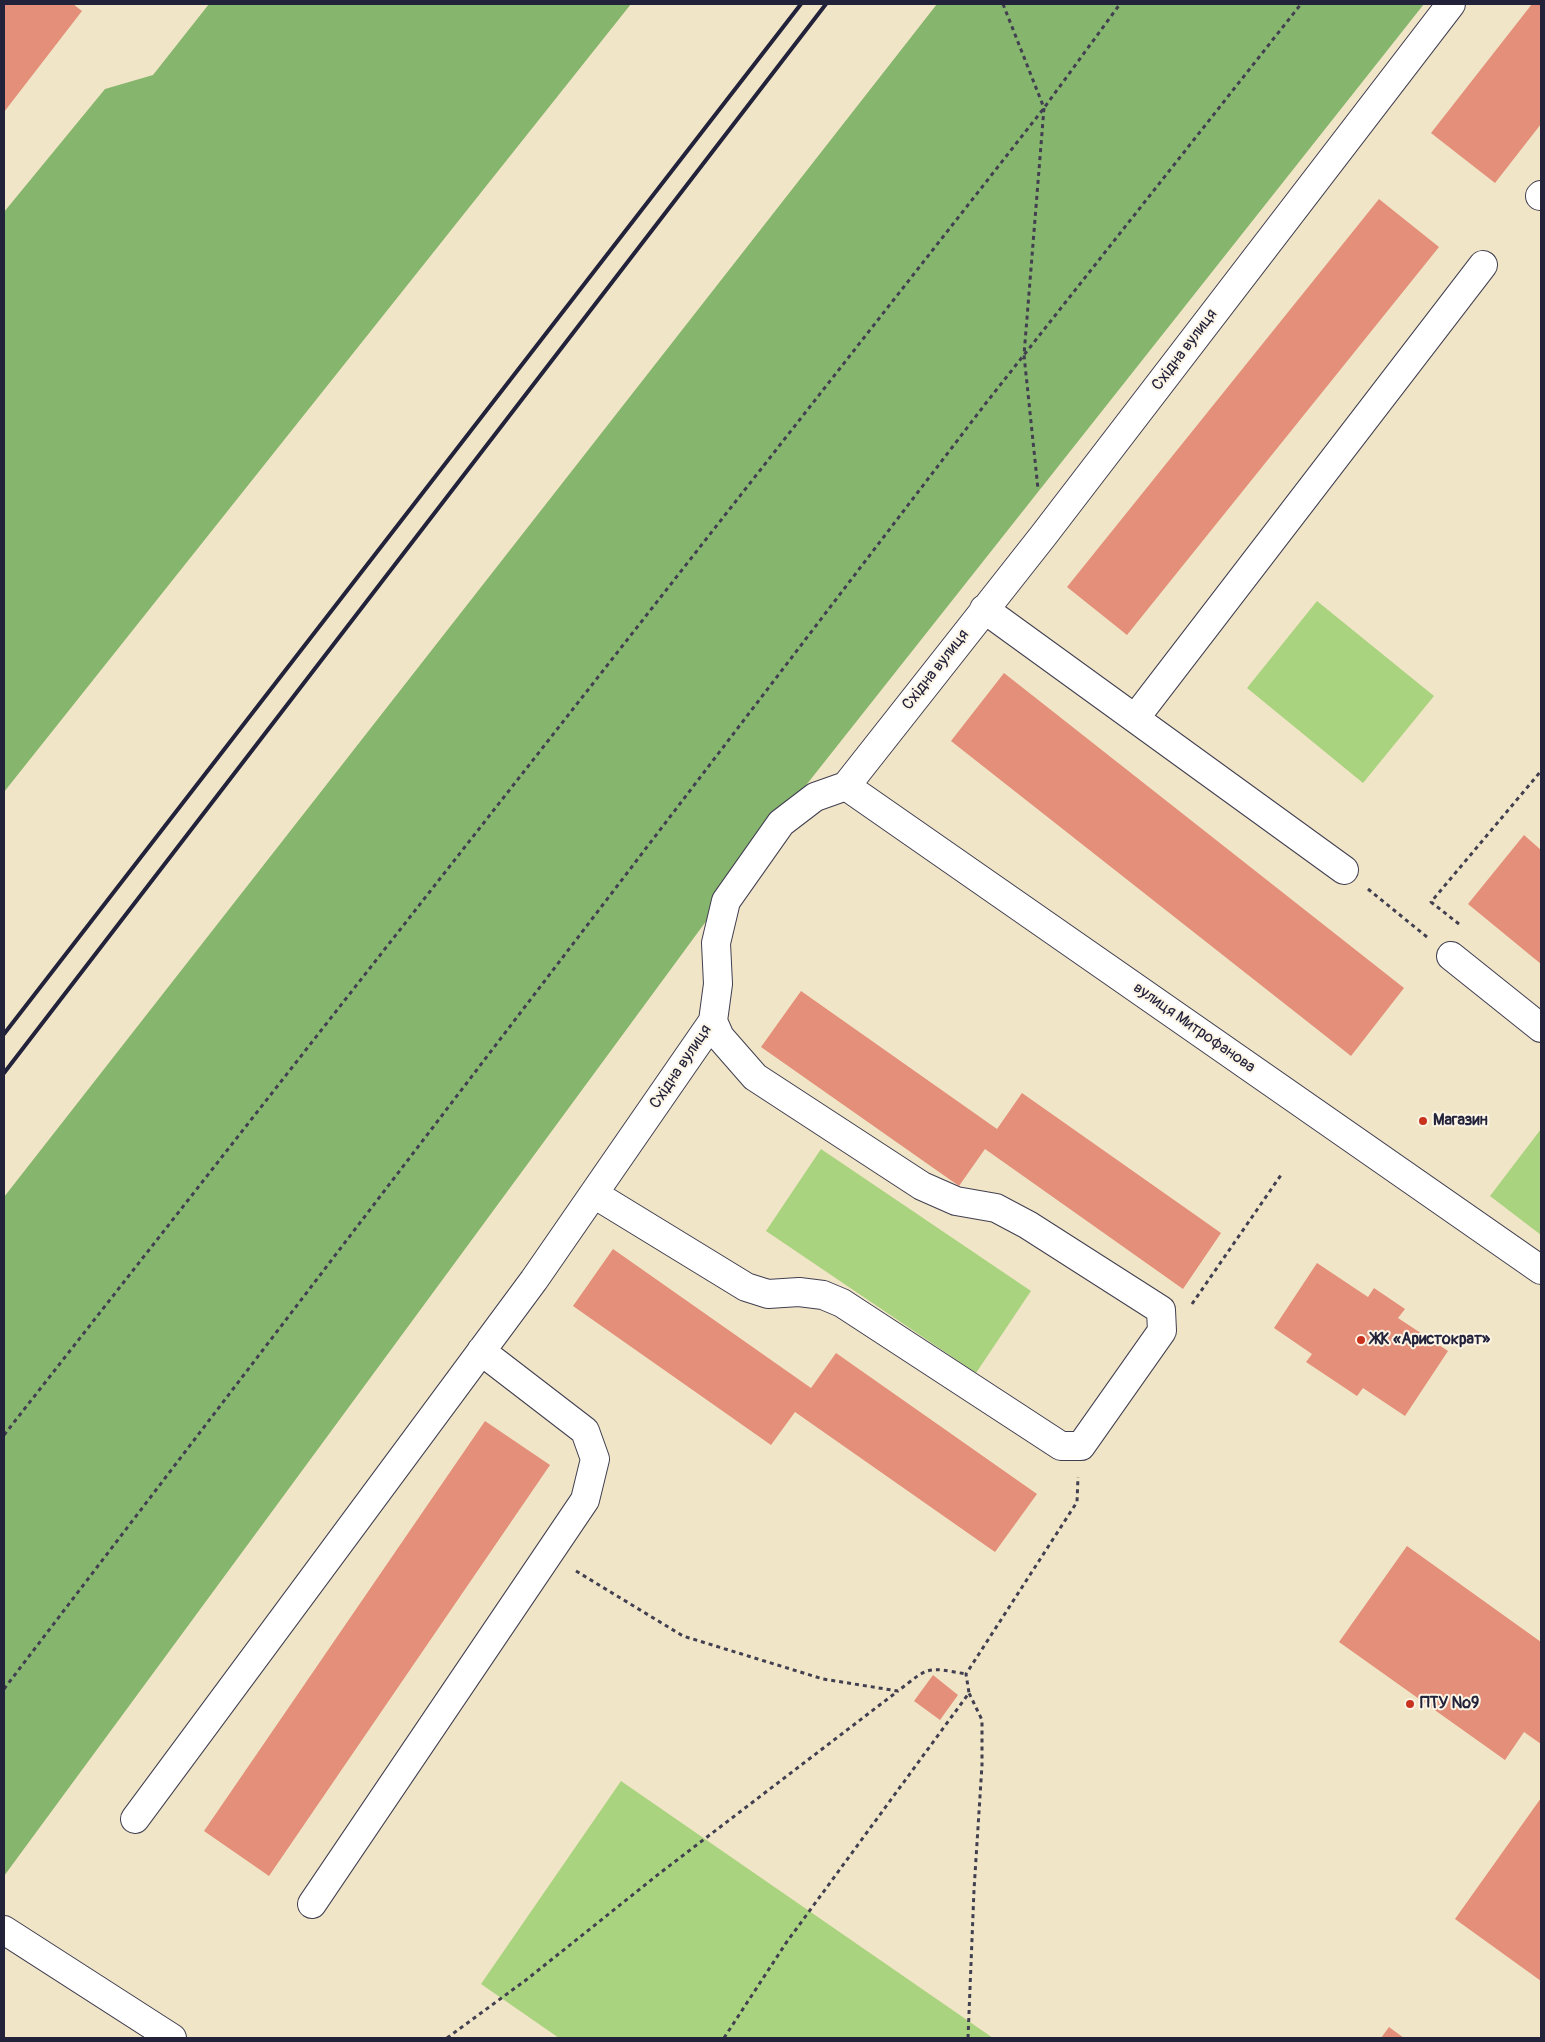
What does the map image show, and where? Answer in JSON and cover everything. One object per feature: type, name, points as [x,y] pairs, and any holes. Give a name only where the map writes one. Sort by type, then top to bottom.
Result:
[{"type":"street","name":"Східна вулиця","points":[[135,1819],[534,1280],[713,1021],[718,984],[716,943],[726,902],[781,823],[815,797],[846,786],[984,608],[1043,536],[1451,4]]},
{"type":"street","points":[[1136,717],[1483,265]]},
{"type":"street","points":[[984,608],[1344,870]]},
{"type":"street","name":"вулиця Митрофанова","points":[[846,786],[1541,1270]]},
{"type":"street","points":[[1450,956],[1541,1028]]},
{"type":"street","points":[[594,1194],[746,1287],[768,1294],[800,1292],[823,1295],[842,1303],[1062,1446],[1080,1446],[1162,1331],[1161,1310],[1036,1230],[996,1208],[956,1201],[922,1186],[755,1077],[720,1037],[713,1021]]},
{"type":"street","points":[[312,1904],[585,1500],[595,1459],[585,1431],[481,1351]]},
{"type":"street","points":[[4,1930],[172,2038]]},
{"type":"path","points":[[1003,4],[1044,108],[1024,355],[1043,536]]},
{"type":"path","points":[[4,1435],[1044,108],[1120,4]]},
{"type":"path","points":[[4,1689],[1024,355],[1301,4]]},
{"type":"path","points":[[1461,925],[1431,902],[1541,771]]},
{"type":"path","points":[[1344,870],[1450,956]]},
{"type":"path","points":[[1162,1331],[1187,1312],[1281,1175]]},
{"type":"path","points":[[968,2038],[974,1890],[982,1765],[982,1720],[969,1693],[966,1674],[1077,1502],[1080,1446]]},
{"type":"path","points":[[548,1554],[683,1636],[823,1679],[898,1691]]},
{"type":"path","points":[[447,2038],[526,1980],[660,1873],[922,1672],[933,1668],[966,1674]]},
{"type":"path","points":[[724,2038],[786,1944],[969,1693]]},
{"type":"green space","points":[[209,4],[631,4],[4,792],[4,212],[105,89],[153,75]]},
{"type":"green space","points":[[937,4],[1424,4],[807,784],[4,1876],[4,1197]]},
{"type":"green space","points":[[1317,601],[1434,696],[1363,783],[1247,688]]},
{"type":"green space","points":[[1541,1129],[1541,1235],[1490,1196]]},
{"type":"green space","points":[[821,1149],[1031,1291],[976,1373],[766,1231]]},
{"type":"green space","points":[[621,1781],[993,2038],[559,2038],[481,1984]]},
{"type":"building","points":[[4,4],[73,4],[82,11],[4,112]]},
{"type":"building","points":[[1532,4],[1541,4],[1541,124],[1495,183],[1431,133]]},
{"type":"building","points":[[1379,199],[1439,247],[1127,635],[1067,587]]},
{"type":"building","points":[[1004,673],[1404,988],[1351,1056],[951,741]]},
{"type":"building","points":[[1524,835],[1541,850],[1541,964],[1468,904]]},
{"type":"building","points":[[801,991],[997,1129],[1022,1093],[1221,1233],[1183,1289],[985,1149],[959,1186],[761,1047]]},
{"type":"building","points":[[613,1249],[811,1388],[836,1353],[1037,1494],[995,1552],[795,1412],[771,1445],[573,1306]]},
{"type":"building","name":"ЖК «Аристократ»","points":[[1317,1263],[1368,1297],[1374,1288],[1405,1309],[1398,1318],[1448,1351],[1405,1416],[1363,1388],[1357,1396],[1306,1362],[1312,1354],[1274,1328]]},
{"type":"building","points":[[485,1421],[550,1465],[269,1876],[204,1831]]},
{"type":"building","points":[[1407,1546],[1541,1642],[1541,1744],[1524,1732],[1505,1760],[1339,1642]]},
{"type":"building","points":[[933,1675],[958,1695],[940,1720],[914,1701]]},
{"type":"building","points":[[1541,1798],[1541,1981],[1455,1919]]},
{"type":"building","points":[[1389,2027],[1404,2038],[1381,2038]]},
{"type":"railway","points":[[4,1034],[801,4]]},
{"type":"railway","points":[[4,1073],[826,4]]},
{"type":"place","name":"Магазин","points":[[1423,1121]]},
{"type":"place","name":"ЖК «Аристократ»","points":[[1361,1340]]},
{"type":"place","name":"ПТУ №9","points":[[1410,1704]]}]
